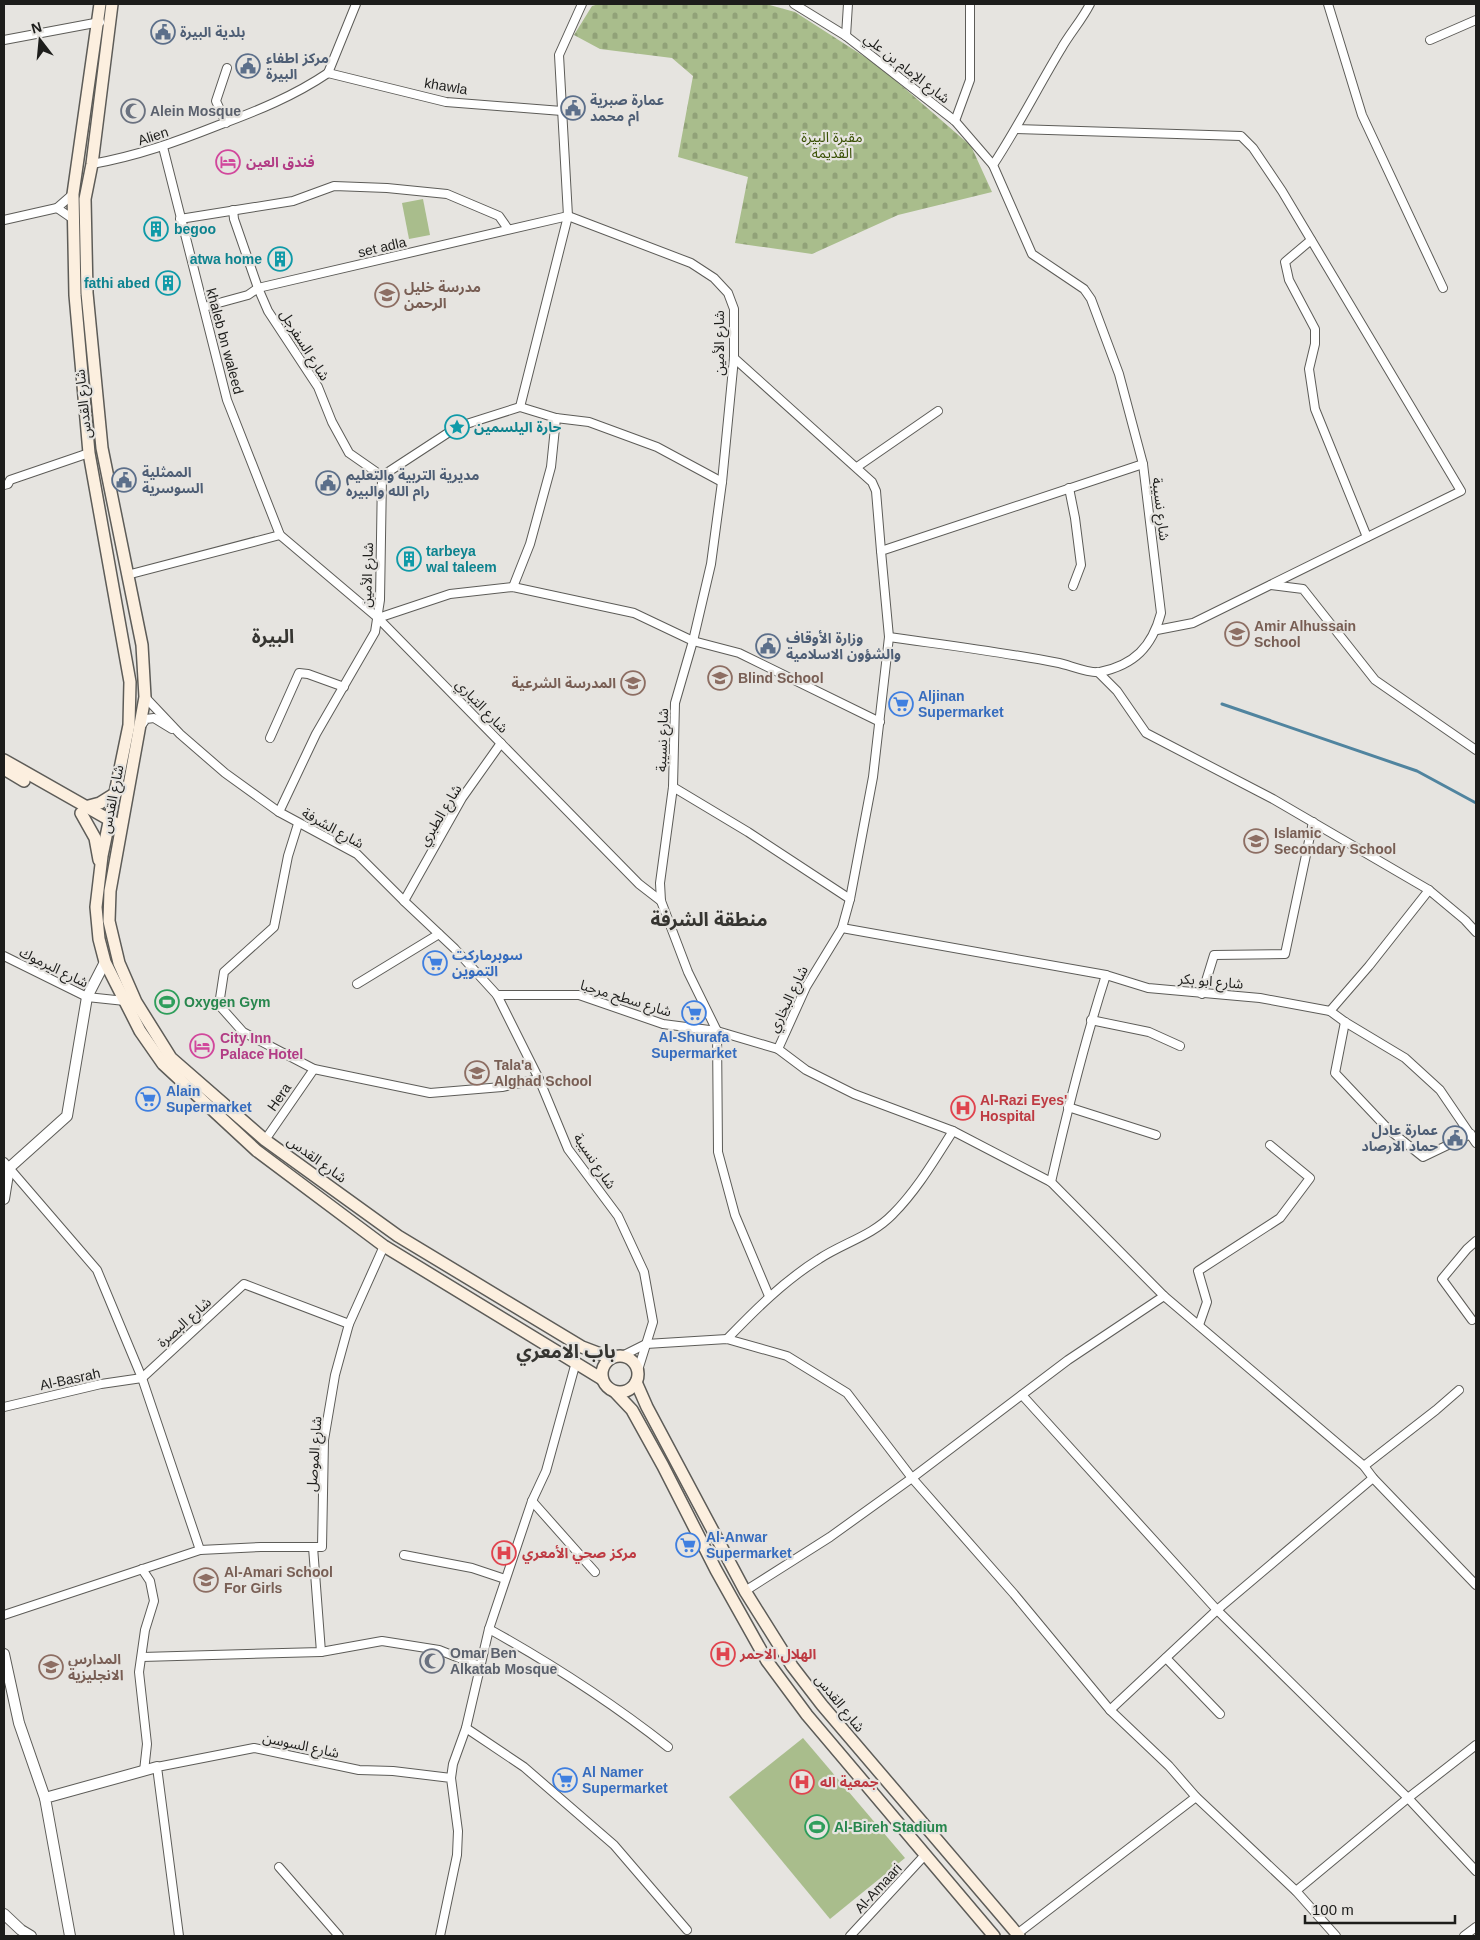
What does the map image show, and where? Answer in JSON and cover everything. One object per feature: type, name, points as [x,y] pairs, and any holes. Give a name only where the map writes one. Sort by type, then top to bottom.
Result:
[{"type":"main road","name":"شارع القدس","points":[[100,4],[104,23],[92,164],[85,199],[87,293],[102,448],[142,644],[145,697],[110,891],[109,921],[119,963],[136,1002],[171,1058],[265,1140],[398,1236],[582,1347],[616,1357]]},
{"type":"main road","name":"شارع القدس","points":[[112,4],[104,23],[73,194],[75,295],[90,453],[130,682],[129,725],[101,870],[96,907],[99,938],[105,962],[140,1031],[162,1064],[257,1151],[384,1246],[602,1379]]},
{"type":"main road","points":[[78,166],[92,164]]},
{"type":"main road","points":[[90,453],[102,448]]},
{"type":"main road","points":[[4,760],[83,810],[122,826]]},
{"type":"main road","name":"شارع القدس","points":[[4,769],[83,810]]},
{"type":"main road","points":[[83,810],[100,803],[116,793]]},
{"type":"main road","points":[[83,810],[95,838],[101,870]]},
{"type":"main road","points":[[257,1151],[265,1140]]},
{"type":"main road","points":[[615,1392],[627,1390],[637,1376],[632,1360],[616,1357],[603,1367],[602,1379],[609,1389],[615,1392],[632,1410],[716,1570],[767,1661],[807,1715],[924,1856],[994,1936]]},
{"type":"main road","name":"شارع القدس","points":[[637,1376],[646,1407],[745,1591],[792,1666],[822,1705],[1018,1935]]},
{"type":"street","points":[[328,73],[356,4]]},
{"type":"street","points":[[520,407],[568,216],[559,56],[582,4]]},
{"type":"street","name":"شارع الإمام بن علي","points":[[794,4],[846,36],[955,121],[993,165],[1032,254],[1084,289],[1091,299],[1119,374],[1143,464]]},
{"type":"street","points":[[846,36],[848,4]]},
{"type":"street","points":[[955,121],[970,80],[970,4]]},
{"type":"street","points":[[993,165],[1090,4]]},
{"type":"street","points":[[1328,4],[1362,115],[1443,288]]},
{"type":"street","points":[[1430,40],[1476,20]]},
{"type":"street","points":[[4,40],[104,23]]},
{"type":"street","points":[[226,122],[216,101],[228,68]]},
{"type":"street","name":"khawla","points":[[328,73],[446,102],[562,111]]},
{"type":"street","name":"Alien","points":[[92,164],[125,158],[163,147],[277,103],[309,86],[328,73]]},
{"type":"street","points":[[1016,129],[1241,136],[1254,148],[1461,491],[1193,623],[1157,630]]},
{"type":"street","name":"khaleb bn waleed","points":[[163,147],[228,400],[280,535]]},
{"type":"street","points":[[180,219],[293,200],[334,186],[387,188],[446,194],[499,216],[508,229]]},
{"type":"street","points":[[4,220],[56,208],[73,194]]},
{"type":"street","points":[[56,208],[73,219]]},
{"type":"street","name":"شارع السفرجل","points":[[233,210],[234,220],[268,311],[318,387],[332,422],[349,453],[382,476]]},
{"type":"street","name":"set adla","points":[[204,307],[248,295],[258,288],[568,216]]},
{"type":"street","name":"شارع الأمين","points":[[382,476],[378,618],[450,594],[513,587],[634,613],[693,641],[711,564],[722,482],[734,358],[734,309],[728,294],[714,278],[692,263],[568,216]]},
{"type":"street","points":[[1311,240],[1285,262],[1289,280],[1314,329],[1316,344],[1309,369],[1314,409],[1367,537]]},
{"type":"street","points":[[693,641],[740,653],[880,722],[889,637],[876,491],[872,482],[857,467],[734,358]]},
{"type":"street","points":[[382,476],[457,427],[520,407],[556,418],[589,422],[657,447],[722,482]]},
{"type":"street","points":[[857,467],[938,411]]},
{"type":"street","points":[[513,587],[530,544],[551,467],[556,418]]},
{"type":"street","points":[[4,485],[8,484],[10,480],[90,453]]},
{"type":"street","name":"شارع نسيبة","points":[[881,551],[1143,464],[1161,613],[1157,630],[1146,647],[1131,661],[1098,672]]},
{"type":"street","points":[[1069,488],[1081,565],[1073,586]]},
{"type":"street","points":[[127,575],[280,535]]},
{"type":"street","name":"شارع التباري","points":[[280,535],[378,618],[639,884],[661,901]]},
{"type":"street","points":[[1271,585],[1303,589],[1375,680],[1476,750]]},
{"type":"street","points":[[279,812],[316,734],[375,632],[378,618]]},
{"type":"street","points":[[889,637],[1058,663],[1098,672],[1116,690],[1146,733],[1273,799],[1429,890],[1465,920],[1476,932]]},
{"type":"street","name":"شارع نسيبة","points":[[693,641],[676,703],[673,787],[660,883],[661,901],[688,972],[716,1032]]},
{"type":"street","points":[[270,738],[299,673],[308,674],[344,687]]},
{"type":"street","name":"شارع الشرفة","points":[[145,697],[180,734],[211,762],[298,824],[357,854],[439,934],[497,995]]},
{"type":"street","points":[[141,726],[146,719],[154,718],[180,734]]},
{"type":"street","name":"شارع البخاري","points":[[716,1032],[778,1049],[806,987],[842,928],[850,899],[873,777],[880,722]]},
{"type":"street","name":"شارع الطبري","points":[[404,901],[462,798],[501,743]]},
{"type":"street","points":[[673,787],[748,832],[850,899]]},
{"type":"street","points":[[1202,994],[1214,955],[1286,954],[1313,822]]},
{"type":"street","points":[[298,824],[288,856],[274,927],[224,972],[219,1005],[243,1032],[314,1068],[430,1093],[502,1087],[540,1079]]},
{"type":"street","points":[[1330,1011],[1369,966],[1429,890]]},
{"type":"street","points":[[842,928],[1106,975],[1091,1020],[1051,1182]]},
{"type":"street","points":[[357,984],[439,934]]},
{"type":"street","name":"شارع اليرموك","points":[[4,956],[86,997],[124,1001]]},
{"type":"street","points":[[4,1199],[6,1165],[67,1116],[86,997],[105,962]]},
{"type":"street","name":"شارع ابو بكر","points":[[1106,975],[1148,988],[1260,998],[1330,1011],[1405,1058],[1440,1090],[1476,1143]]},
{"type":"street","name":"شارع سطح مرحبا","points":[[497,995],[579,994],[663,1024],[716,1032]]},
{"type":"street","name":"شارع نسيبة","points":[[497,995],[540,1079],[568,1149],[618,1216],[644,1272],[653,1322],[637,1376]]},
{"type":"street","points":[[1091,1020],[1149,1032],[1180,1046]]},
{"type":"street","points":[[1345,1022],[1335,1073],[1388,1129],[1423,1157],[1471,1134]]},
{"type":"street","points":[[716,1032],[718,1152],[735,1215],[769,1296]]},
{"type":"street","points":[[778,1049],[806,1070],[854,1094],[953,1131],[1051,1182],[1164,1296],[1364,1466],[1373,1478],[1476,1585]]},
{"type":"street","name":"Hera","points":[[265,1140],[314,1068]]},
{"type":"street","points":[[1068,1107],[1156,1135]]},
{"type":"street","points":[[727,1339],[769,1296],[819,1258],[863,1237],[893,1215],[925,1175],[953,1131]]},
{"type":"street","points":[[1199,1325],[1207,1302],[1198,1271],[1280,1218],[1310,1178],[1270,1144]]},
{"type":"street","points":[[6,1165],[97,1270],[142,1378],[200,1550]]},
{"type":"street","points":[[1472,1320],[1442,1279],[1476,1241]]},
{"type":"street","points":[[348,1324],[384,1246]]},
{"type":"street","name":"شارع البصرة","points":[[142,1378],[244,1284],[348,1324]]},
{"type":"street","points":[[745,1591],[830,1537],[912,1478],[1068,1360],[1164,1296]]},
{"type":"street","name":"شارع الموصل","points":[[313,1547],[322,1547],[324,1440],[335,1375],[348,1324]]},
{"type":"street","points":[[616,1357],[646,1344],[727,1339],[787,1356],[846,1393],[912,1478],[1014,1594],[1110,1710],[1169,1766],[1196,1796],[1296,1891],[1336,1936]]},
{"type":"street","points":[[440,1936],[457,1855],[458,1831],[451,1778],[453,1764],[466,1728],[482,1667],[489,1629],[532,1501],[546,1471],[576,1362]]},
{"type":"street","name":"Al-Basrah","points":[[4,1407],[101,1384],[142,1378]]},
{"type":"street","points":[[1364,1466],[1459,1390]]},
{"type":"street","points":[[1022,1395],[1217,1610],[1408,1798],[1476,1871]]},
{"type":"street","points":[[1110,1710],[1217,1610],[1373,1478]]},
{"type":"street","points":[[532,1501],[595,1572]]},
{"type":"street","points":[[4,1615],[200,1550],[313,1547],[321,1652]]},
{"type":"street","points":[[404,1555],[472,1568],[505,1579]]},
{"type":"street","points":[[142,1569],[150,1581],[154,1600],[145,1630],[139,1672],[147,1744],[144,1771]]},
{"type":"street","points":[[489,1629],[526,1650],[604,1700],[668,1747]]},
{"type":"street","points":[[142,1657],[321,1652],[382,1641],[439,1650],[482,1667]]},
{"type":"street","points":[[4,1654],[19,1723],[45,1798],[70,1936]]},
{"type":"street","points":[[1166,1658],[1220,1714]]},
{"type":"street","points":[[466,1728],[524,1767],[614,1845],[687,1930]]},
{"type":"street","points":[[1296,1891],[1408,1798],[1476,1745]]},
{"type":"street","name":"شارع السوسن","points":[[157,1767],[254,1748],[359,1770],[393,1771],[451,1778]]},
{"type":"street","points":[[45,1798],[157,1767],[179,1936]]},
{"type":"street","points":[[1018,1935],[1196,1796]]},
{"type":"street","name":"Al-Amaari","points":[[850,1936],[924,1856]]},
{"type":"street","points":[[279,1867],[339,1936]]},
{"type":"street","points":[[4,1914],[21,1930],[31,1936]]},
{"type":"street","points":[[1464,1936],[1476,1927]]},
{"type":"green space","name":"مقبرة البيرة القديمة","points":[[599,4],[766,4],[795,12],[879,66],[971,146],[992,192],[898,215],[812,254],[735,243],[748,177],[678,157],[693,76],[672,58],[600,49],[574,35],[592,6]]},
{"type":"green space","points":[[423,199],[430,235],[409,239],[402,203]]},
{"type":"green space","name":"Al-Bireh Stadium","points":[[803,1738],[905,1858],[830,1919],[729,1797]]},
{"type":"waterway","points":[[1222,704],[1417,771],[1476,803]]},
{"type":"place","name":"بلدية البيرة","points":[[163,32]]},
{"type":"place","name":"مركز اطفاء البيرة","points":[[248,66]]},
{"type":"place","name":"عمارة صبرية ام محمد","points":[[573,108]]},
{"type":"place","name":"Alein Mosque","points":[[133,111]]},
{"type":"place","name":"فندق العين","points":[[228,162]]},
{"type":"place","name":"begoo","points":[[156,229]]},
{"type":"place","name":"atwa home","points":[[280,259]]},
{"type":"place","name":"fathi abed","points":[[168,283]]},
{"type":"place","name":"مدرسة خليل الرحمن","points":[[387,295]]},
{"type":"place","name":"حارة اليلسمين","points":[[457,427]]},
{"type":"place","name":"الممثلية السوسرية","points":[[124,480]]},
{"type":"place","name":"مديرية التربية والتعليم رام الله والبيره","points":[[328,483]]},
{"type":"place","name":"tarbeya wal taleem","points":[[409,559]]},
{"type":"place","name":"Amir Alhussain School","points":[[1237,634]]},
{"type":"place","name":"وزارة الأوقاف والشؤون الاسلامية","points":[[768,646]]},
{"type":"place","name":"Blind School","points":[[720,678]]},
{"type":"place","name":"المدرسة الشرعية","points":[[633,683]]},
{"type":"place","name":"Aljinan Supermarket","points":[[901,704]]},
{"type":"place","name":"Islamic Secondary School","points":[[1256,841]]},
{"type":"place","name":"سوبرماركت التموين","points":[[435,963]]},
{"type":"place","name":"Oxygen Gym","points":[[167,1002]]},
{"type":"place","name":"Al-Shurafa Supermarket","points":[[694,1013]]},
{"type":"place","name":"City Inn Palace Hotel","points":[[202,1046]]},
{"type":"place","name":"Tala'a Alghad School","points":[[477,1073]]},
{"type":"place","name":"Alain Supermarket","points":[[148,1099]]},
{"type":"place","name":"Al-Razi Eyes' Hospital","points":[[963,1108]]},
{"type":"place","name":"عمارة عادل حماد الارصاد","points":[[1455,1138]]},
{"type":"place","name":"Al-Anwar Supermarket","points":[[688,1545]]},
{"type":"place","name":"مركز صحي الأمعري","points":[[504,1553]]},
{"type":"place","name":"Al-Amari School For Girls","points":[[206,1580]]},
{"type":"place","name":"الهلال الاحمر","points":[[723,1654]]},
{"type":"place","name":"Omar Ben Alkatab Mosque","points":[[432,1661]]},
{"type":"place","name":"المدارس الانجليزية","points":[[51,1667]]},
{"type":"place","name":"Al Namer Supermarket","points":[[565,1780]]},
{"type":"place","name":"جمعية اله","points":[[802,1782]]},
{"type":"place","name":"Al-Bireh Stadium","points":[[817,1827]]},
{"type":"district","name":"البيرة","points":[[273,636]]},
{"type":"district","name":"منطقة الشرفة","points":[[709,919]]},
{"type":"district","name":"باب الامعري","points":[[566,1351]]}]
